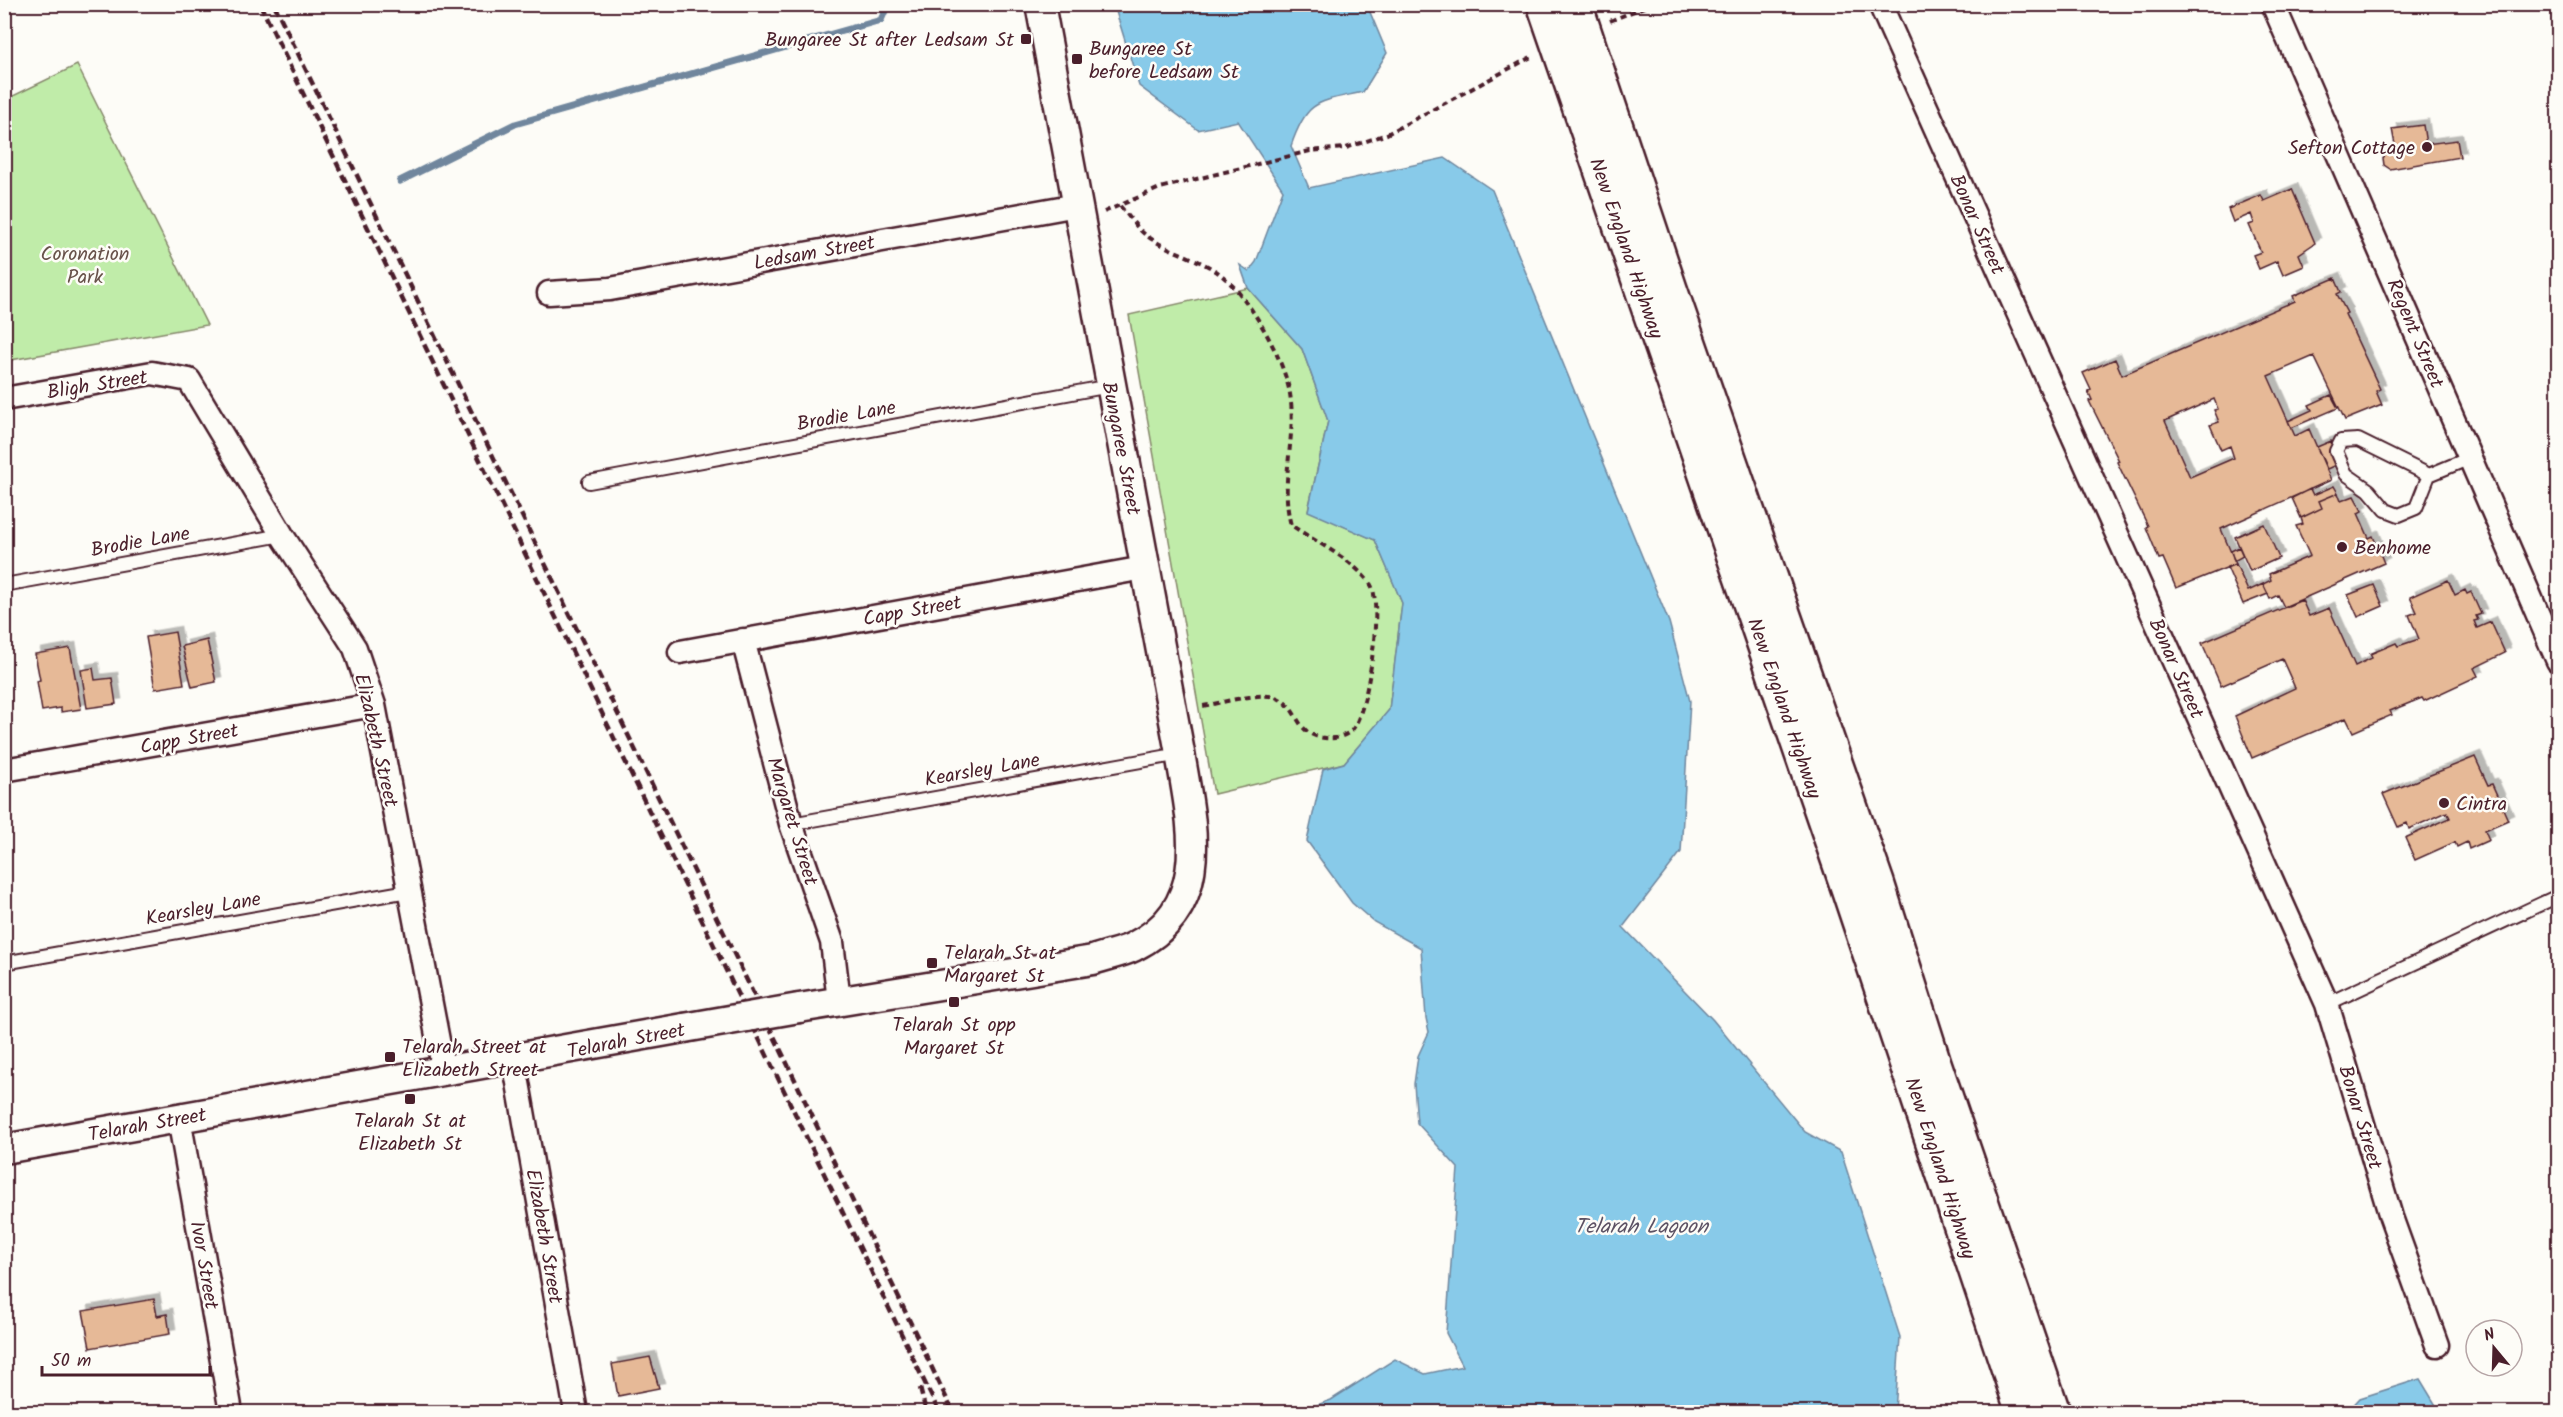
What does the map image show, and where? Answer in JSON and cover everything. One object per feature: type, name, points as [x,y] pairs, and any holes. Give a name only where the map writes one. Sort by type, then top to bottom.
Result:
[{"type":"highway","name":"New England Highway","points":[[1544,4],[1840,866],[2023,1413]]},
{"type":"highway","name":"New England Highway","points":[[1575,4],[1670,289],[1877,883],[1934,1064],[2053,1413]]},
{"type":"street","name":"Bungaree Street","points":[[1040,4],[1088,210],[1110,386],[1194,836],[1186,892]]},
{"type":"street","name":"Bonar Street","points":[[1880,4],[2327,1004],[2391,1217],[2437,1345]]},
{"type":"street","name":"Regent Street","points":[[2273,4],[2559,661]]},
{"type":"street","name":"Ledsam Street","points":[[549,293],[610,289],[1088,210]]},
{"type":"street","name":"Bligh Street","points":[[4,399],[152,373],[189,380]]},
{"type":"street","name":"Elizabeth Street","points":[[189,380],[282,535],[355,648],[374,705],[444,1071]]},
{"type":"street","name":"Capp Street","points":[[680,652],[1144,568]]},
{"type":"street","name":"Margaret Street","points":[[743,640],[791,824],[832,942],[838,1001]]},
{"type":"street","name":"Capp Street","points":[[4,770],[374,705]]},
{"type":"street","name":"Telarah Street","points":[[4,1149],[838,1001],[1093,960],[1133,947],[1164,927],[1186,892]]},
{"type":"street","name":"Elizabeth Street","points":[[514,1060],[576,1413]]},
{"type":"street","name":"Ivor Street","points":[[179,1118],[231,1413]]},
{"type":"lane","name":"Brodie Lane","points":[[589,482],[1110,386]]},
{"type":"lane","points":[[2429,475],[2358,440],[2341,441],[2337,451],[2346,474],[2369,490],[2386,510],[2399,515],[2416,508],[2429,475],[2470,459]]},
{"type":"lane","name":"Brodie Lane","points":[[4,585],[282,535]]},
{"type":"lane","name":"Kearsley Lane","points":[[791,824],[1180,753]]},
{"type":"lane","name":"Kearsley Lane","points":[[4,963],[408,891]]},
{"type":"lane","points":[[2327,1004],[2559,896]]},
{"type":"path","points":[[1606,22],[1652,4]]},
{"type":"path","points":[[1088,210],[1120,206],[1160,188],[1310,151],[1346,148],[1387,134],[1536,54]]},
{"type":"path","points":[[1120,206],[1146,236],[1217,272],[1236,290],[1272,343],[1284,368],[1291,396],[1286,507],[1292,525],[1348,562],[1372,587],[1375,611],[1374,646],[1360,716],[1352,731],[1337,738],[1317,737],[1304,730],[1289,707],[1275,697],[1257,697],[1203,706]]},
{"type":"green space","name":"Coronation Park","points":[[77,65],[207,325],[5,361],[5,95],[7,99]]},
{"type":"green space","points":[[1248,288],[1302,349],[1328,421],[1308,510],[1375,540],[1402,603],[1389,710],[1344,763],[1214,794],[1129,315]]},
{"type":"water","name":"Telarah Lagoon","points":[[1114,5],[1367,5],[1387,53],[1363,92],[1316,105],[1303,119],[1291,146],[1309,188],[1445,158],[1492,190],[1669,622],[1690,701],[1681,852],[1623,927],[1713,1020],[1805,1132],[1841,1152],[1900,1337],[1895,1412],[1298,1412],[1331,1400],[1395,1359],[1425,1374],[1463,1366],[1446,1333],[1458,1168],[1417,1123],[1414,1084],[1418,1056],[1429,1032],[1421,948],[1374,922],[1352,903],[1307,841],[1323,769],[1344,763],[1389,710],[1402,603],[1375,540],[1308,511],[1328,421],[1302,349],[1248,288],[1240,265],[1249,271],[1256,262],[1283,190],[1238,121],[1198,130],[1139,86]]},
{"type":"water","points":[[2420,1379],[2440,1412],[2347,1412],[2360,1398]]},
{"type":"building","name":"Sefton Cottage","points":[[2423,125],[2426,144],[2457,140],[2460,157],[2390,169],[2384,165],[2383,158],[2387,152],[2396,150],[2392,129]]},
{"type":"building","points":[[2292,189],[2315,243],[2299,254],[2304,266],[2283,275],[2277,261],[2259,269],[2253,255],[2261,252],[2249,225],[2254,223],[2251,214],[2233,222],[2228,209],[2261,195],[2264,201]]},
{"type":"building","points":[[2335,278],[2341,292],[2337,294],[2347,313],[2345,314],[2380,389],[2376,391],[2382,405],[2345,420],[2314,356],[2268,376],[2295,436],[2309,429],[2331,480],[2221,529],[2236,564],[2176,588],[2163,558],[2159,559],[2146,527],[2148,526],[2089,401],[2092,400],[2088,391],[2091,390],[2083,373],[2115,359],[2122,375],[2295,301],[2293,296]],"holes":[[[2214,399],[2218,409],[2214,410],[2219,422],[2210,425],[2221,450],[2230,446],[2234,458],[2190,477],[2165,421]]]},
{"type":"building","points":[[2331,395],[2338,408],[2291,428],[2288,421],[2312,410],[2309,405]]},
{"type":"building","points":[[2331,441],[2340,463],[2327,469],[2317,447]]},
{"type":"building","points":[[2334,486],[2338,493],[2319,501],[2322,508],[2301,518],[2292,498],[2310,489],[2313,495]]},
{"type":"building","name":"Benhome","points":[[2338,493],[2341,501],[2354,496],[2362,511],[2358,513],[2369,538],[2373,536],[2384,563],[2284,607],[2278,595],[2270,599],[2263,584],[2271,580],[2269,574],[2310,556],[2296,526],[2303,524],[2301,518],[2322,508],[2319,501]]},
{"type":"building","points":[[2264,524],[2279,558],[2250,571],[2235,537]]},
{"type":"building","points":[[2239,547],[2243,556],[2234,561],[2231,551]]},
{"type":"building","points":[[2236,564],[2248,591],[2263,584],[2268,594],[2243,604],[2227,567]]},
{"type":"building","points":[[2448,580],[2455,595],[2465,590],[2467,594],[2471,592],[2481,614],[2476,616],[2478,620],[2474,621],[2477,628],[2491,622],[2505,653],[2474,668],[2478,676],[2424,701],[2422,698],[2390,711],[2392,715],[2353,732],[2346,718],[2252,758],[2235,716],[2295,688],[2282,659],[2221,686],[2202,643],[2302,600],[2309,616],[2329,608],[2355,666],[2372,658],[2370,654],[2396,643],[2398,646],[2419,639],[2409,615],[2417,612],[2410,597]]},
{"type":"building","points":[[2374,585],[2383,606],[2358,617],[2348,595]]},
{"type":"building","points":[[175,632],[184,684],[155,689],[146,637]]},
{"type":"building","points":[[207,640],[216,682],[192,687],[182,646]]},
{"type":"building","points":[[70,648],[81,709],[61,712],[61,708],[42,711],[35,654]]},
{"type":"building","points":[[93,668],[95,680],[112,678],[116,704],[87,708],[81,670]]},
{"type":"building","name":"Cintra","points":[[2475,757],[2488,785],[2492,784],[2508,820],[2485,830],[2489,840],[2469,849],[2467,842],[2457,847],[2455,842],[2415,860],[2405,838],[2450,818],[2447,812],[2409,829],[2407,823],[2398,827],[2383,794]]},
{"type":"building","points":[[154,1299],[157,1316],[167,1314],[170,1334],[90,1348],[83,1311]]},
{"type":"building","points":[[650,1357],[659,1388],[618,1396],[612,1364]]},
{"type":"waterway","points":[[400,181],[515,124],[881,20],[888,4]]},
{"type":"railway","points":[[260,4],[939,1412]]},
{"type":"railway","points":[[274,4],[786,1061],[953,1412]]},
{"type":"railway","points":[[920,1388],[926,1412]]},
{"type":"place","name":"Bungaree St after Ledsam St","points":[[1026,39]]},
{"type":"place","name":"Bungaree St before Ledsam St","points":[[1077,59]]},
{"type":"place","name":"Sefton Cottage","points":[[2427,147]]},
{"type":"place","name":"Benhome","points":[[2342,547]]},
{"type":"place","name":"Cintra","points":[[2444,803]]},
{"type":"place","name":"Telarah St at Margaret St","points":[[932,963]]},
{"type":"place","name":"Telarah St opp Margaret St","points":[[954,1002]]},
{"type":"place","name":"Telarah Street at Elizabeth Street","points":[[390,1057]]},
{"type":"place","name":"Telarah St at Elizabeth St","points":[[410,1099]]}]
